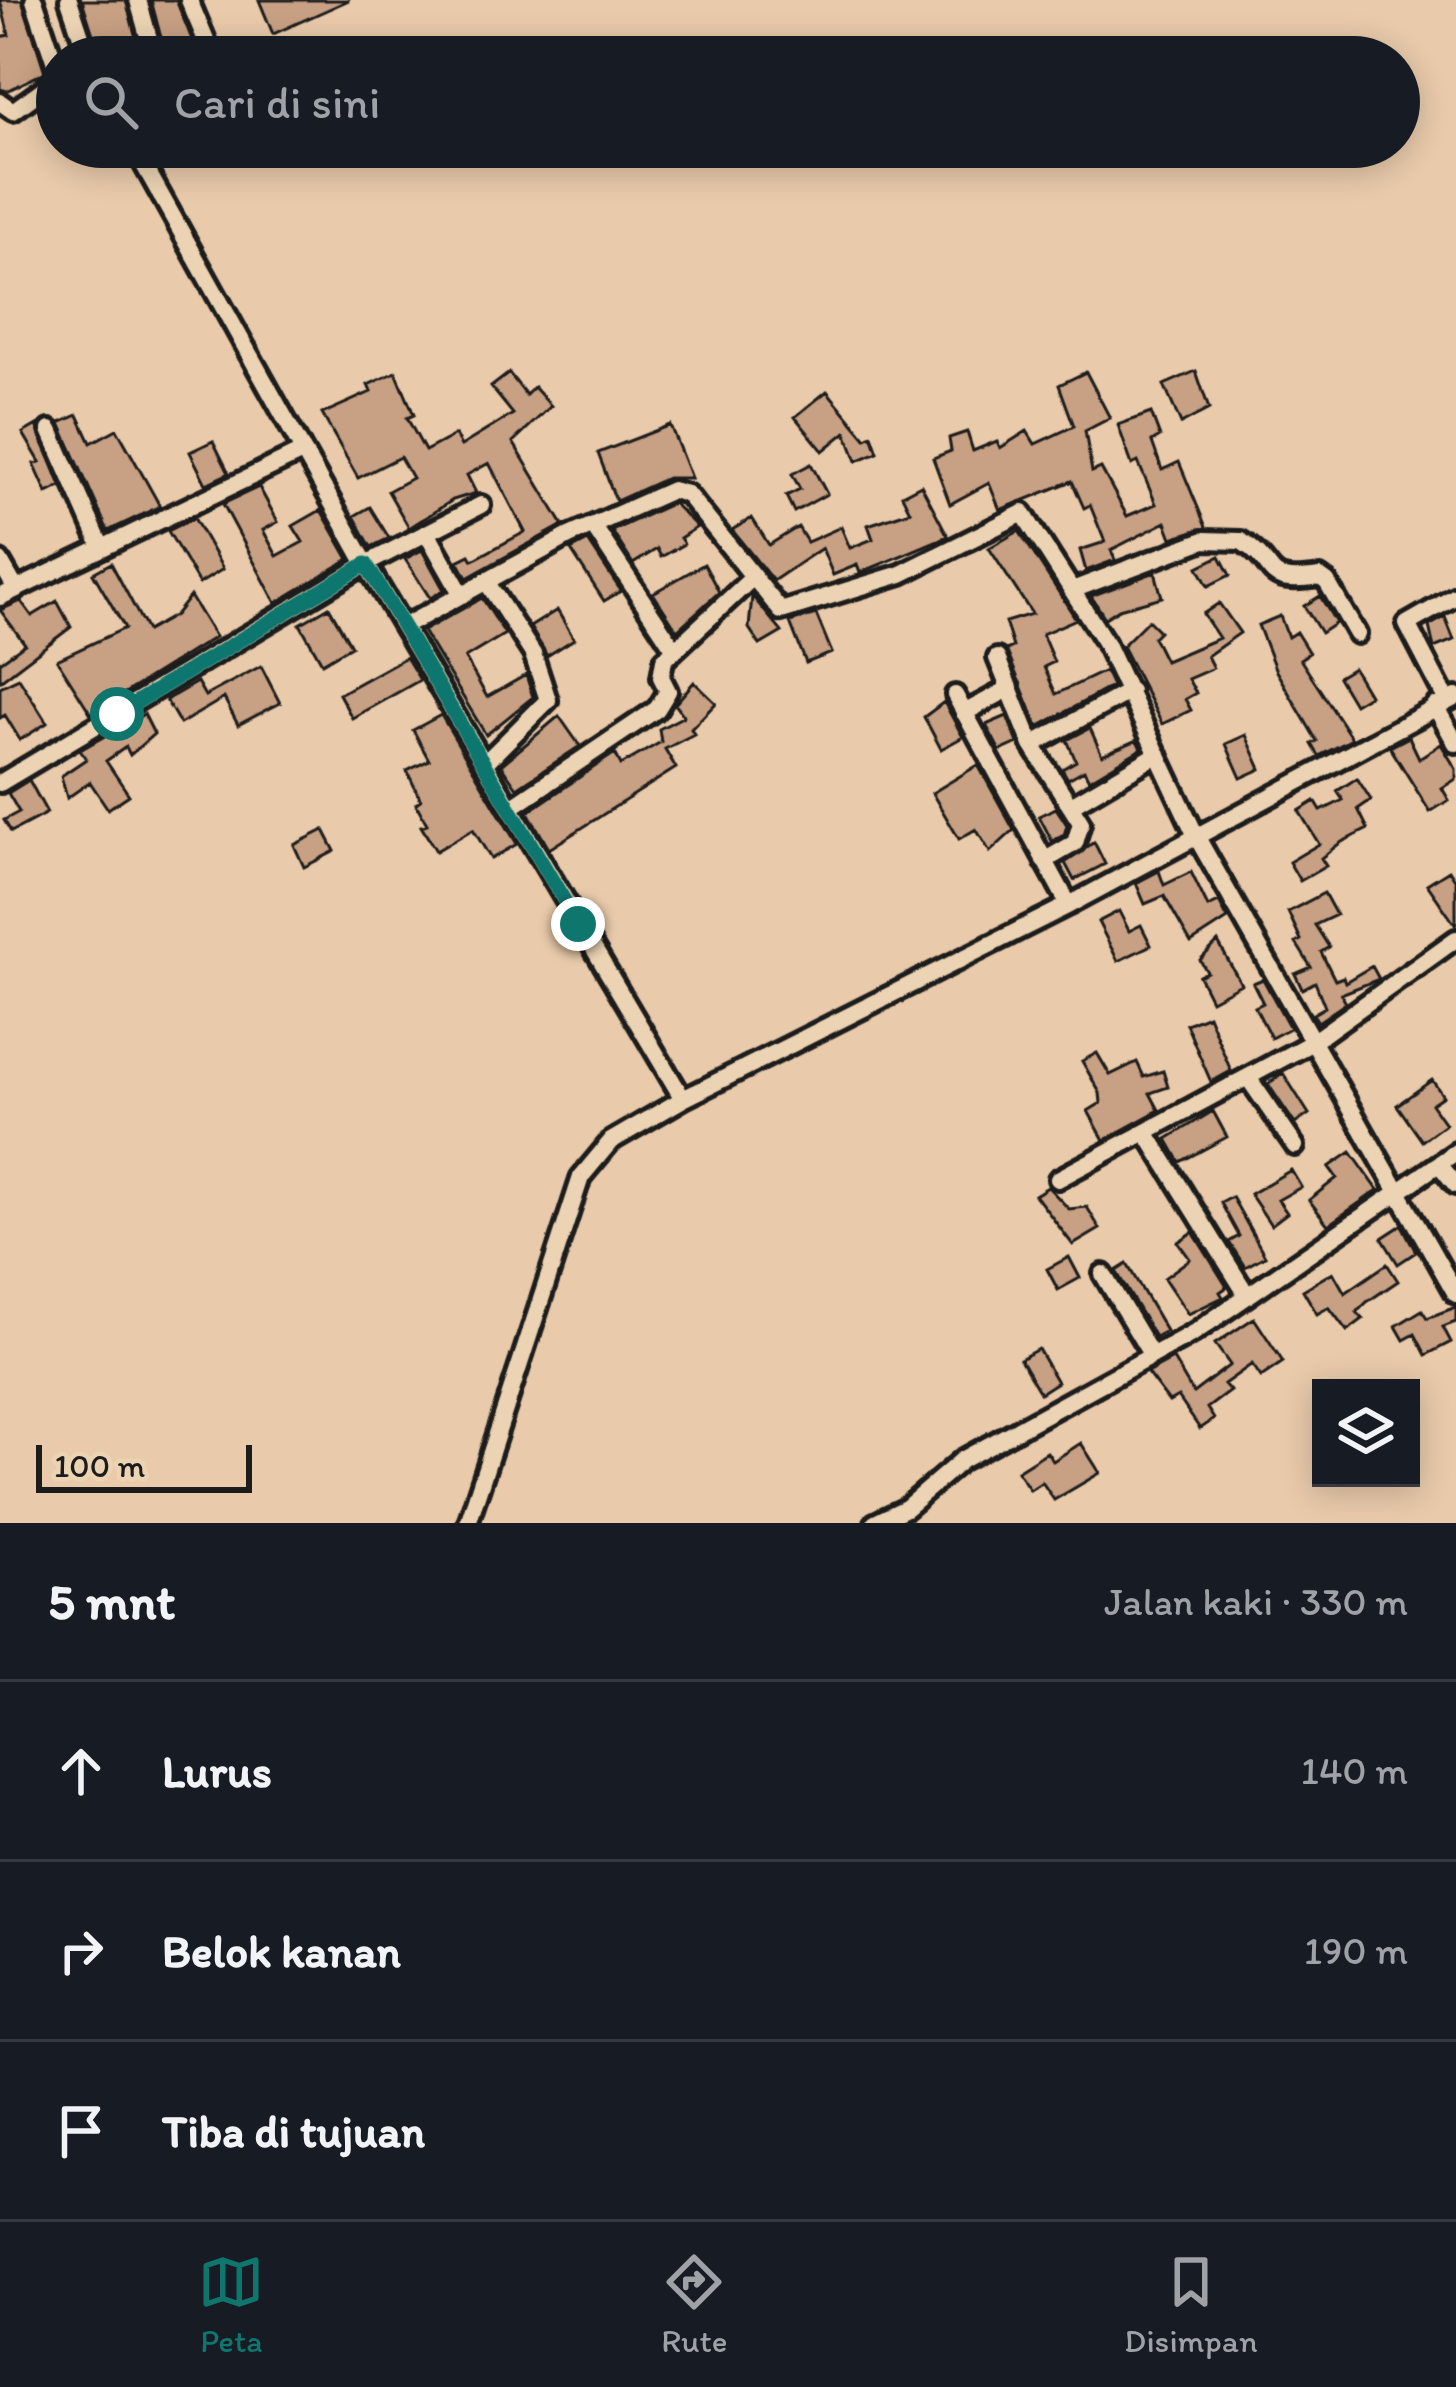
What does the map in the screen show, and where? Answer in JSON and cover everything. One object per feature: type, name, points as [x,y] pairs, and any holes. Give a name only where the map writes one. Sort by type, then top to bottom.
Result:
[{"type":"street","points":[[34,0],[46,36]]},
{"type":"street","points":[[70,0],[81,36]]},
{"type":"street","points":[[138,0],[148,36]]},
{"type":"street","points":[[189,0],[204,36]]},
{"type":"street","points":[[0,102],[14,111],[36,95]]},
{"type":"street","points":[[146,168],[366,564],[683,1099]]},
{"type":"street","points":[[50,430],[101,546]]},
{"type":"street","points":[[0,561],[8,593],[302,452]]},
{"type":"street","points":[[405,626],[672,490],[682,490],[751,579],[785,611],[901,574],[1017,512],[1030,520],[1075,589],[1130,691],[1196,834],[1456,1294]]},
{"type":"street","points":[[0,784],[366,564],[481,505]]},
{"type":"street","points":[[594,526],[675,650]]},
{"type":"street","points":[[427,533],[462,595]]},
{"type":"street","points":[[1075,589],[1204,540],[1240,541],[1277,578],[1292,583],[1320,577],[1327,582],[1357,634]]},
{"type":"street","points":[[510,808],[657,709],[668,691],[662,668],[675,650],[751,579]]},
{"type":"street","points":[[484,764],[548,700],[532,654],[486,581]]},
{"type":"street","points":[[1456,596],[1407,624],[1446,701],[1456,743]]},
{"type":"street","points":[[997,658],[1032,745],[1073,804],[1081,836],[1044,861]]},
{"type":"street","points":[[964,713],[1010,688]]},
{"type":"street","points":[[1032,745],[1130,691]]},
{"type":"street","points":[[955,695],[1069,904]]},
{"type":"street","points":[[469,1523],[581,1177],[611,1141],[683,1099],[1069,904],[1446,701]]},
{"type":"street","points":[[1073,804],[1158,754]]},
{"type":"street","points":[[1058,1179],[1311,1043],[1456,939]]},
{"type":"street","points":[[1249,1079],[1294,1146]]},
{"type":"street","points":[[1146,1132],[1247,1295]]},
{"type":"street","points":[[875,1523],[906,1508],[962,1460],[1152,1356],[1456,1152]]},
{"type":"street","points":[[1439,1164],[1456,1185]]},
{"type":"street","points":[[1103,1274],[1152,1356]]},
{"type":"building","points":[[0,0],[22,0],[36,44],[36,76],[7,91],[0,89],[0,37],[9,35]]},
{"type":"building","points":[[82,0],[126,0],[135,36],[93,36]]},
{"type":"building","points":[[151,0],[176,0],[191,36],[160,36]]},
{"type":"building","points":[[259,0],[349,0],[273,34]]},
{"type":"building","points":[[1196,371],[1209,409],[1181,424],[1164,385]]},
{"type":"building","points":[[396,372],[414,415],[407,418],[425,451],[455,435],[461,446],[513,414],[491,387],[509,373],[526,395],[534,387],[551,406],[513,442],[563,525],[467,578],[458,561],[470,555],[473,560],[525,532],[489,463],[467,475],[476,493],[453,500],[409,528],[388,491],[412,478],[400,457],[358,478],[322,414],[371,392],[368,385]]},
{"type":"building","points":[[1086,372],[1110,418],[1085,431],[1092,472],[1101,468],[1127,516],[1156,504],[1138,462],[1132,465],[1118,425],[1151,413],[1160,437],[1152,442],[1162,470],[1179,462],[1206,527],[1172,538],[1166,522],[1111,550],[1115,560],[1086,571],[1080,550],[1105,542],[1090,505],[1084,508],[1072,481],[1000,510],[989,483],[950,504],[933,458],[951,451],[949,438],[967,432],[973,451],[997,441],[1000,448],[1027,431],[1035,444],[1074,426],[1059,385]]},
{"type":"building","points":[[827,391],[866,438],[872,435],[878,452],[857,461],[846,432],[823,451],[795,417]]},
{"type":"building","points":[[78,415],[91,443],[117,429],[160,506],[108,531],[60,423]]},
{"type":"building","points":[[37,425],[61,486],[47,493],[34,464],[40,462],[23,433]]},
{"type":"building","points":[[670,425],[691,478],[667,478],[616,501],[598,453]]},
{"type":"building","points":[[213,441],[229,473],[206,484],[190,452]]},
{"type":"building","points":[[811,464],[827,494],[794,512],[786,496],[800,489],[792,474]]},
{"type":"building","points":[[921,485],[948,536],[860,573],[857,565],[833,575],[822,548],[773,581],[732,530],[752,518],[769,545],[798,527],[807,542],[841,527],[850,548],[873,539],[868,525],[910,511],[902,495]]},
{"type":"building","points":[[259,487],[278,522],[263,530],[277,556],[303,542],[293,526],[321,510],[349,559],[276,603],[223,504]]},
{"type":"building","points":[[673,503],[697,527],[680,538],[684,544],[661,557],[657,549],[633,564],[612,531]]},
{"type":"building","points":[[370,507],[389,538],[371,547],[354,516]]},
{"type":"building","points":[[194,518],[223,569],[199,584],[168,531]]},
{"type":"building","points":[[1019,531],[1076,619],[1042,634],[1054,662],[1044,667],[1056,694],[1105,671],[1112,686],[1038,727],[1006,650],[1013,647],[1005,622],[1032,614],[989,548]]},
{"type":"building","points":[[588,541],[621,591],[604,601],[571,550]]},
{"type":"building","points":[[422,550],[444,590],[430,598],[405,559]]},
{"type":"building","points":[[1220,556],[1230,575],[1208,586],[1198,567]]},
{"type":"building","points":[[111,563],[147,631],[175,615],[190,596],[215,637],[91,714],[57,660],[125,628],[93,573]]},
{"type":"building","points":[[704,564],[719,592],[677,630],[653,593]]},
{"type":"building","points":[[1155,572],[1162,597],[1119,609],[1105,618],[1091,596]]},
{"type":"building","points":[[752,596],[782,632],[760,645],[749,628]]},
{"type":"building","points":[[1320,596],[1336,623],[1321,633],[1304,606]]},
{"type":"building","points":[[482,598],[505,634],[465,658],[487,697],[526,675],[533,697],[486,735],[423,631]]},
{"type":"building","points":[[21,601],[32,616],[57,601],[71,627],[0,681],[0,662],[25,644],[0,610]]},
{"type":"building","points":[[1219,603],[1240,633],[1207,656],[1213,668],[1188,679],[1196,693],[1185,699],[1191,710],[1162,724],[1122,646],[1148,620],[1159,631],[1153,637],[1165,661],[1219,638],[1203,614]]},
{"type":"building","points":[[329,607],[351,646],[322,663],[300,624]]},
{"type":"building","points":[[557,610],[574,639],[547,656],[530,627]]},
{"type":"building","points":[[816,614],[832,653],[806,663],[790,622]]},
{"type":"building","points":[[1280,616],[1288,637],[1296,632],[1309,653],[1300,659],[1352,739],[1319,756],[1312,744],[1317,741],[1276,671],[1258,625]]},
{"type":"building","points":[[1445,617],[1454,640],[1434,648],[1429,626]]},
{"type":"building","points":[[406,657],[420,680],[352,718],[339,694]]},
{"type":"building","points":[[261,666],[280,703],[238,725],[224,698],[180,724],[166,700],[197,682],[205,696]]},
{"type":"building","points":[[1353,668],[1369,695],[1354,704],[1338,677]]},
{"type":"building","points":[[19,678],[47,723],[20,740],[5,715],[0,718],[0,687]]},
{"type":"building","points":[[694,682],[716,703],[691,729],[694,734],[665,749],[676,768],[549,849],[528,812],[615,753],[621,765],[661,742],[659,729],[684,716],[675,704]]},
{"type":"building","points":[[944,702],[963,737],[941,749],[924,717]]},
{"type":"building","points":[[144,714],[154,734],[130,755],[126,747],[106,761],[129,795],[108,809],[90,782],[67,798],[61,776],[86,759],[80,750]]},
{"type":"building","points":[[441,715],[517,844],[491,859],[473,829],[436,851],[421,826],[427,824],[416,804],[421,800],[407,771],[429,760],[413,730]]},
{"type":"building","points":[[559,716],[580,746],[517,788],[501,765]]},
{"type":"building","points":[[1007,716],[1018,743],[1000,751],[986,725]]},
{"type":"building","points":[[1090,728],[1102,755],[1137,740],[1141,749],[1089,780],[1084,770],[1068,779],[1062,769],[1076,761],[1067,740]]},
{"type":"building","points":[[1246,735],[1261,769],[1241,778],[1226,744]]},
{"type":"building","points":[[1409,737],[1419,758],[1441,744],[1456,769],[1456,779],[1442,788],[1449,800],[1430,812],[1390,747]]},
{"type":"building","points":[[978,765],[1014,830],[990,852],[976,829],[959,839],[932,793]]},
{"type":"building","points":[[1357,778],[1371,800],[1358,809],[1368,829],[1340,843],[1321,858],[1326,866],[1300,881],[1289,862],[1319,844],[1299,811],[1315,801],[1321,811],[1343,800],[1337,791]]},
{"type":"building","points":[[29,780],[47,813],[11,832],[4,820],[19,812],[8,793]]},
{"type":"building","points":[[1056,808],[1067,825],[1064,835],[1052,841],[1039,816]]},
{"type":"building","points":[[324,830],[335,851],[304,867],[294,845]]},
{"type":"building","points":[[1094,842],[1105,864],[1074,880],[1065,863]]},
{"type":"building","points":[[1449,870],[1456,881],[1456,926],[1427,884]]},
{"type":"building","points":[[1159,871],[1164,885],[1191,872],[1208,907],[1219,902],[1228,919],[1191,943],[1164,896],[1145,904],[1136,883]]},
{"type":"building","points":[[1324,893],[1336,915],[1315,925],[1329,947],[1321,952],[1335,980],[1343,977],[1345,982],[1372,966],[1379,979],[1341,994],[1346,1003],[1318,1022],[1313,1014],[1325,1007],[1315,982],[1302,989],[1295,974],[1311,967],[1296,943],[1301,940],[1288,912]]},
{"type":"building","points":[[1119,911],[1129,931],[1141,925],[1151,945],[1118,961],[1098,922]]},
{"type":"building","points":[[1218,942],[1241,984],[1211,1000],[1199,976],[1207,972],[1200,960]]},
{"type":"building","points":[[1263,979],[1290,1028],[1271,1038],[1255,1007],[1263,1003],[1253,983]]},
{"type":"building","points":[[1208,1015],[1231,1071],[1211,1082],[1186,1024]]},
{"type":"building","points":[[1097,1053],[1110,1075],[1137,1062],[1144,1077],[1163,1071],[1168,1087],[1150,1093],[1159,1110],[1104,1140],[1088,1111],[1101,1103],[1100,1093],[1082,1061]]},
{"type":"building","points":[[1283,1073],[1309,1114],[1295,1124],[1268,1084]]},
{"type":"building","points":[[1432,1080],[1443,1096],[1431,1104],[1445,1124],[1422,1141],[1397,1105]]},
{"type":"building","points":[[1213,1111],[1227,1137],[1180,1162],[1167,1139]]},
{"type":"building","points":[[1351,1152],[1378,1190],[1328,1225],[1309,1200],[1337,1178],[1329,1167]]},
{"type":"building","points":[[1291,1170],[1301,1187],[1278,1200],[1287,1213],[1271,1225],[1250,1194]]},
{"type":"building","points":[[1048,1187],[1069,1209],[1087,1207],[1100,1229],[1073,1245],[1035,1195]]},
{"type":"building","points":[[1232,1197],[1265,1256],[1245,1267],[1229,1242],[1239,1236],[1221,1203]]},
{"type":"building","points":[[1402,1225],[1416,1252],[1398,1264],[1382,1238]]},
{"type":"building","points":[[1193,1232],[1227,1287],[1220,1292],[1223,1297],[1188,1314],[1164,1278],[1190,1259],[1178,1242]]},
{"type":"building","points":[[1069,1257],[1080,1278],[1058,1290],[1047,1269]]},
{"type":"building","points":[[1127,1264],[1166,1331],[1155,1337],[1116,1271]]},
{"type":"building","points":[[1387,1264],[1398,1281],[1367,1302],[1357,1312],[1363,1319],[1347,1331],[1329,1307],[1317,1314],[1303,1290],[1333,1272],[1345,1293]]},
{"type":"building","points":[[1456,1307],[1456,1322],[1443,1327],[1451,1342],[1426,1355],[1415,1334],[1404,1340],[1396,1326],[1422,1310],[1427,1318]]},
{"type":"building","points":[[1254,1318],[1283,1362],[1261,1377],[1252,1364],[1224,1384],[1230,1391],[1207,1408],[1214,1419],[1200,1429],[1178,1397],[1169,1402],[1147,1373],[1173,1359],[1193,1393],[1230,1365],[1215,1344]]},
{"type":"building","points":[[1038,1349],[1057,1382],[1040,1393],[1020,1359]]},
{"type":"building","points":[[1081,1443],[1100,1473],[1054,1500],[1042,1482],[1030,1490],[1017,1471],[1047,1452],[1053,1461]]},
{"type":"route","points":[[117,714],[366,564],[578,924]]}]
